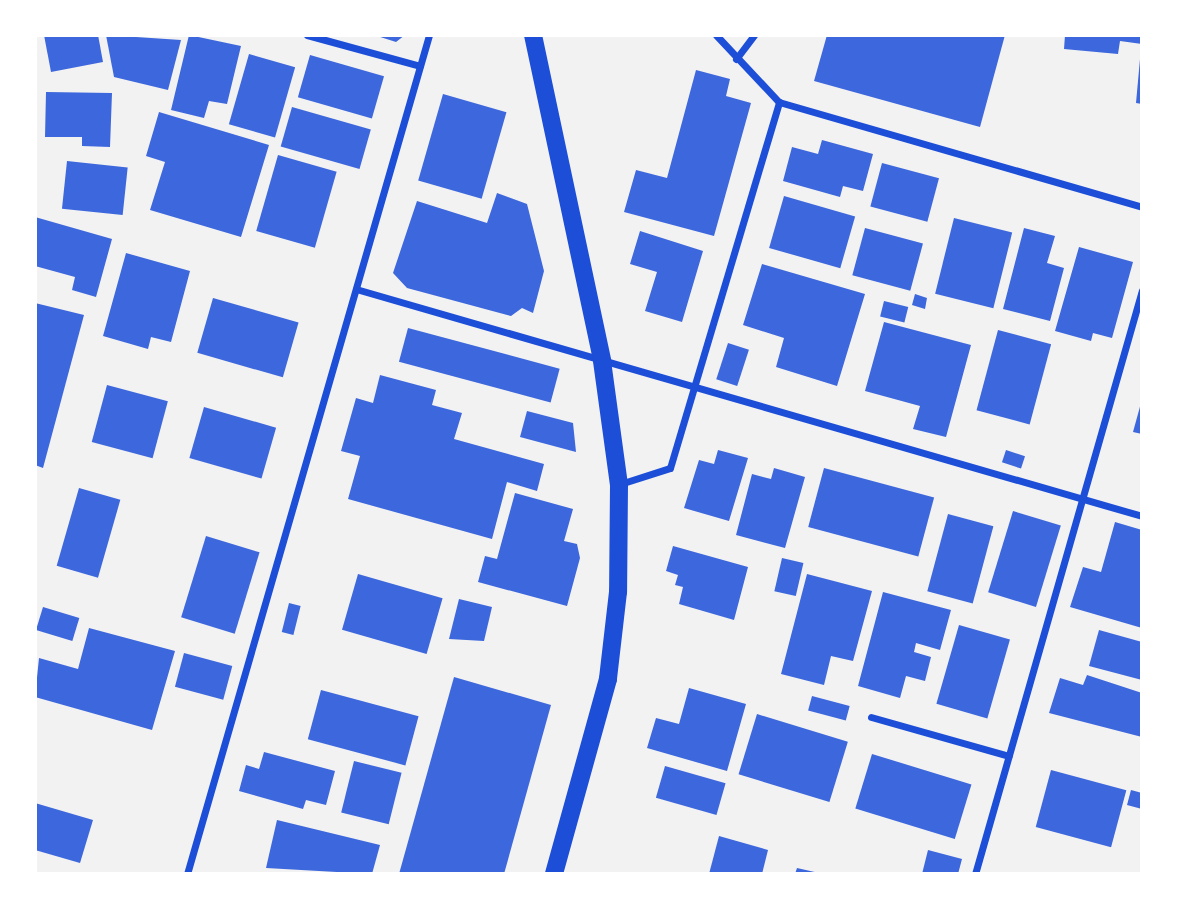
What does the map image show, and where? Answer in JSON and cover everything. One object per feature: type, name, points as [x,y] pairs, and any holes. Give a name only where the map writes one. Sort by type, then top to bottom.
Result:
[{"type":"main road","points":[[533,35],[602,361],[620,485],[618,592],[608,679],[554,874]]},
{"type":"street","points":[[307,35],[420,66]]},
{"type":"street","points":[[187,874],[429,35]]},
{"type":"street","points":[[716,35],[779,102],[1142,207]]},
{"type":"street","points":[[736,59],[754,35]]},
{"type":"street","points":[[620,485],[670,468],[779,102]]},
{"type":"street","points":[[356,289],[1142,516]]},
{"type":"street","points":[[975,874],[1142,290]]},
{"type":"street","points":[[871,717],[1009,756]]},
{"type":"building","points":[[44,35],[98,35],[103,62],[51,72]]},
{"type":"building","points":[[106,35],[181,40],[168,90],[114,77]]},
{"type":"building","points":[[189,35],[241,46],[227,104],[209,101],[204,118],[171,110]]},
{"type":"building","points":[[374,35],[405,35],[396,42]]},
{"type":"building","points":[[827,35],[1005,35],[980,127],[814,81]]},
{"type":"building","points":[[1065,35],[1142,35],[1142,44],[1120,41],[1118,54],[1064,49]]},
{"type":"building","points":[[249,54],[295,67],[275,137],[229,124]]},
{"type":"building","points":[[310,55],[384,76],[372,119],[298,97]]},
{"type":"building","points":[[1142,59],[1142,104],[1136,103]]},
{"type":"building","points":[[696,70],[730,79],[726,96],[751,103],[714,236],[624,212],[636,170],[667,178]]},
{"type":"building","points":[[46,92],[112,93],[110,147],[82,146],[82,137],[45,137]]},
{"type":"building","points":[[443,94],[506,112],[482,199],[418,181]]},
{"type":"building","points":[[292,107],[371,130],[360,169],[281,146]]},
{"type":"building","points":[[159,112],[269,145],[241,237],[150,210],[165,162],[146,156]]},
{"type":"building","points":[[822,140],[873,154],[863,191],[843,186],[840,197],[783,181],[792,147],[818,154]]},
{"type":"building","points":[[278,155],[337,172],[315,248],[256,231]]},
{"type":"building","points":[[67,161],[128,167],[123,215],[62,209]]},
{"type":"building","points":[[882,163],[939,178],[927,222],[870,206]]},
{"type":"building","points":[[497,193],[527,204],[544,271],[533,313],[522,308],[511,316],[407,288],[393,273],[417,201],[487,223]]},
{"type":"building","points":[[784,196],[855,216],[840,268],[769,248]]},
{"type":"building","points":[[35,217],[112,239],[96,297],[72,290],[75,277],[35,266]]},
{"type":"building","points":[[954,218],[1012,233],[993,308],[935,294]]},
{"type":"building","points":[[865,228],[923,244],[910,291],[852,275]]},
{"type":"building","points":[[1024,228],[1055,236],[1047,263],[1064,268],[1050,321],[1003,309]]},
{"type":"building","points":[[640,231],[703,251],[682,322],[645,311],[657,272],[630,264]]},
{"type":"building","points":[[1079,247],[1133,262],[1112,338],[1093,333],[1091,341],[1055,331]]},
{"type":"building","points":[[126,253],[190,271],[171,342],[151,337],[148,349],[103,336]]},
{"type":"building","points":[[762,264],[865,294],[837,386],[776,367],[784,338],[743,325]]},
{"type":"building","points":[[915,294],[927,298],[925,309],[912,305]]},
{"type":"building","points":[[213,298],[299,323],[283,377],[197,353]]},
{"type":"building","points":[[884,301],[908,307],[904,323],[880,317]]},
{"type":"building","points":[[35,303],[84,315],[43,468],[35,465]]},
{"type":"building","points":[[884,322],[971,345],[946,437],[913,429],[920,406],[865,391]]},
{"type":"building","points":[[408,328],[560,369],[551,402],[399,362]]},
{"type":"building","points":[[998,330],[1051,344],[1030,424],[977,410]]},
{"type":"building","points":[[728,343],[749,350],[737,386],[716,379]]},
{"type":"building","points":[[380,375],[436,390],[432,405],[462,413],[454,439],[544,464],[537,491],[507,482],[492,539],[348,499],[360,456],[341,451],[356,398],[373,403]]},
{"type":"building","points":[[107,385],[168,401],[153,458],[92,442]]},
{"type":"building","points":[[1142,403],[1142,434],[1133,432]]},
{"type":"building","points":[[204,407],[276,428],[261,479],[189,458]]},
{"type":"building","points":[[527,411],[573,423],[576,452],[520,437]]},
{"type":"building","points":[[718,450],[748,458],[729,521],[684,508],[699,460],[714,464]]},
{"type":"building","points":[[1006,450],[1025,456],[1021,469],[1002,462]]},
{"type":"building","points":[[774,468],[805,477],[785,548],[736,535],[752,474],[771,479]]},
{"type":"building","points":[[824,468],[934,498],[918,556],[808,527]]},
{"type":"building","points":[[79,488],[120,500],[98,578],[57,566]]},
{"type":"building","points":[[515,493],[573,509],[564,541],[577,544],[580,558],[567,606],[478,582],[485,556],[497,559]]},
{"type":"building","points":[[1013,511],[1061,526],[1036,607],[988,592]]},
{"type":"building","points":[[948,514],[993,526],[973,603],[927,591]]},
{"type":"building","points":[[1115,522],[1142,530],[1142,628],[1070,607],[1083,567],[1101,572]]},
{"type":"building","points":[[206,536],[260,552],[235,634],[181,617]]},
{"type":"building","points":[[673,546],[748,567],[734,620],[679,604],[683,587],[675,585],[678,575],[666,571]]},
{"type":"building","points":[[782,558],[803,563],[796,596],[774,591]]},
{"type":"building","points":[[358,574],[443,598],[427,654],[342,630]]},
{"type":"building","points":[[807,574],[872,591],[853,661],[831,656],[824,685],[781,674]]},
{"type":"building","points":[[883,592],[951,610],[940,650],[916,643],[914,652],[931,657],[925,681],[906,676],[900,698],[858,686]]},
{"type":"building","points":[[459,599],[492,607],[484,641],[449,639]]},
{"type":"building","points":[[289,603],[301,606],[293,635],[282,632]]},
{"type":"building","points":[[43,607],[79,618],[72,641],[36,630]]},
{"type":"building","points":[[959,625],[1010,640],[987,718],[936,704]]},
{"type":"building","points":[[89,628],[175,651],[152,730],[35,697],[39,658],[78,669]]},
{"type":"building","points":[[1099,630],[1142,642],[1142,680],[1089,666]]},
{"type":"building","points":[[184,653],[232,666],[223,700],[175,687]]},
{"type":"building","points":[[1087,675],[1142,693],[1142,737],[1049,713],[1060,678],[1083,685]]},
{"type":"building","points":[[454,677],[551,705],[504,874],[399,874]]},
{"type":"building","points":[[689,688],[746,704],[727,771],[647,748],[656,718],[679,724]]},
{"type":"building","points":[[321,690],[419,716],[405,765],[308,739]]},
{"type":"building","points":[[812,696],[850,706],[846,721],[808,710]]},
{"type":"building","points":[[757,714],[848,742],[829,802],[739,774]]},
{"type":"building","points":[[264,752],[335,771],[326,805],[306,800],[303,809],[239,791],[246,765],[259,769]]},
{"type":"building","points":[[872,754],[971,784],[955,839],[855,809]]},
{"type":"building","points":[[354,761],[402,773],[389,824],[341,812]]},
{"type":"building","points":[[665,766],[726,783],[716,815],[656,798]]},
{"type":"building","points":[[1051,770],[1126,790],[1111,847],[1036,827]]},
{"type":"building","points":[[1131,790],[1142,793],[1142,809],[1127,805]]},
{"type":"building","points":[[35,803],[93,820],[80,863],[35,850]]},
{"type":"building","points":[[277,820],[380,845],[372,874],[266,868]]},
{"type":"building","points":[[719,836],[768,850],[762,874],[709,874]]},
{"type":"building","points":[[928,850],[962,859],[958,874],[922,874]]},
{"type":"building","points":[[797,868],[819,873],[819,874],[795,874]]}]
